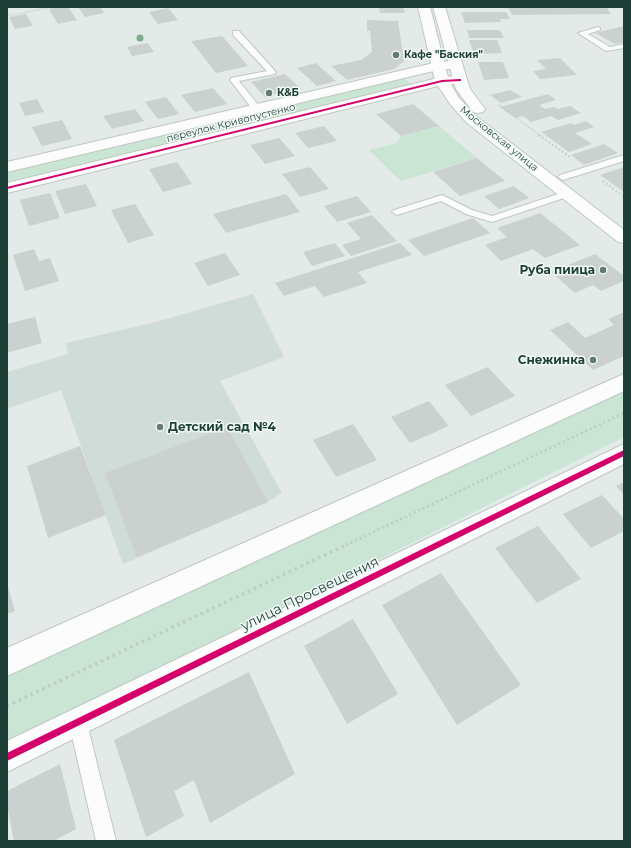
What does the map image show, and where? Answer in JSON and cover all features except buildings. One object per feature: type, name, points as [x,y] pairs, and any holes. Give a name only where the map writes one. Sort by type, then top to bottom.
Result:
[{"type":"street","name":"Московская улица","points":[[424,7],[442,81],[457,105],[471,120],[624,238]]},
{"type":"street","name":"Московская улица","points":[[439,7],[463,90],[483,116],[624,223]]},
{"type":"street","name":"переулок Кривопустенко","points":[[7,167],[438,66],[455,65]]},
{"type":"street","name":"переулок Кривопустенко","points":[[7,188],[442,81],[460,80]]},
{"type":"street","points":[[7,662],[624,382]]},
{"type":"street","name":"улица Просвещения","points":[[7,757],[624,453]]},
{"type":"lane","points":[[598,29],[582,33],[609,49],[624,46]]},
{"type":"lane","points":[[236,33],[272,72],[234,80],[256,108]]},
{"type":"lane","points":[[563,177],[624,158]]},
{"type":"lane","points":[[397,212],[442,198],[469,212],[492,219],[567,194]]},
{"type":"lane","points":[[78,723],[106,841]]},
{"type":"path","points":[[7,16],[53,7]]},
{"type":"path","points":[[496,104],[624,197]]},
{"type":"path","points":[[7,706],[624,413]]},
{"type":"shaded area","name":"Детский сад №4","points":[[253,294],[284,357],[220,381],[282,493],[267,502],[123,564],[61,390],[7,409],[7,372],[68,354],[66,343],[156,322]]},
{"type":"green space","points":[[402,77],[414,86],[7,184],[7,171]]},
{"type":"green space","points":[[439,126],[477,158],[401,181],[369,150],[397,143],[401,136]]},
{"type":"green space","points":[[624,389],[624,437],[7,745],[7,669]]},
{"type":"cycle path","points":[[7,188],[442,81],[460,80]]},
{"type":"cycle path","points":[[7,757],[624,453]]},
{"type":"place","name":"Кафе \"Баския\"","points":[[396,55]]},
{"type":"place","name":"К&Б","points":[[269,93]]},
{"type":"place","name":"Руба пиица","points":[[603,270]]},
{"type":"place","name":"Снежинка","points":[[593,360]]},
{"type":"place","name":"Детский сад №4","points":[[160,427]]}]
